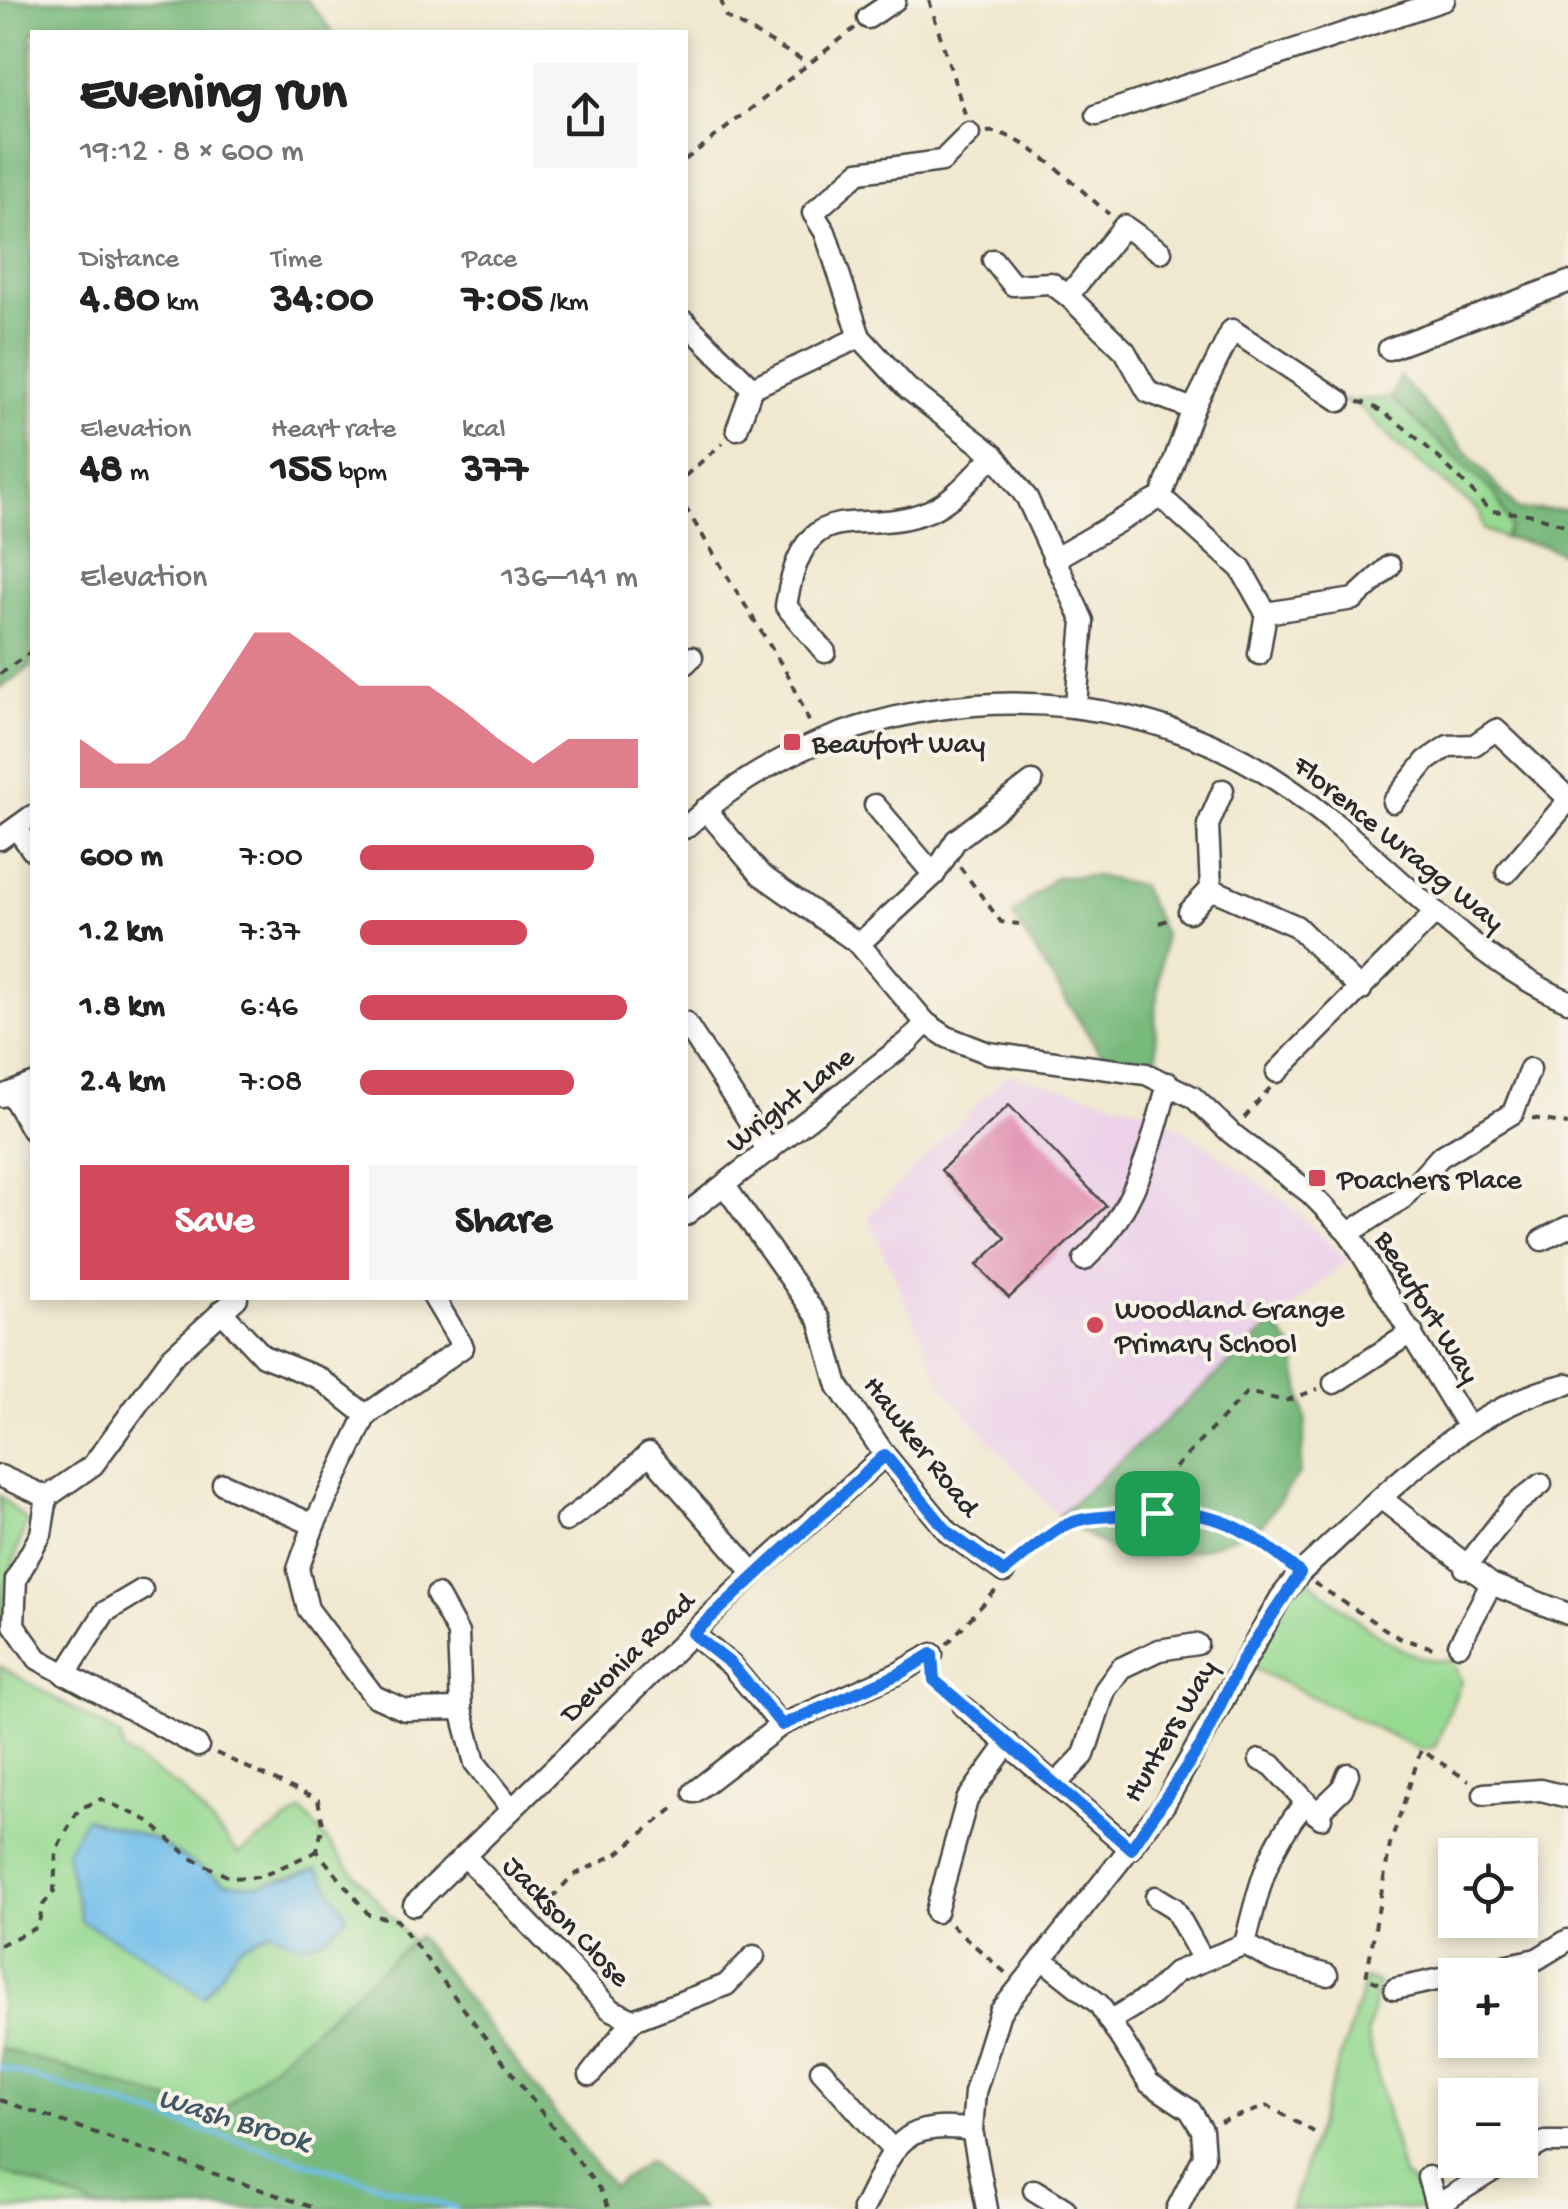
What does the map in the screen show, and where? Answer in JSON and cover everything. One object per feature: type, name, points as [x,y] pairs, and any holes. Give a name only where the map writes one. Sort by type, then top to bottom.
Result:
[{"type":"street","points":[[868,18],[895,0]]},
{"type":"street","points":[[1097,115],[1444,0]]},
{"type":"street","points":[[969,134],[942,161],[859,172],[814,212],[825,232],[860,337],[907,388],[994,455],[1027,498],[1083,621],[1076,705]]},
{"type":"street","points":[[1068,296],[1124,226],[1160,252]]},
{"type":"street","points":[[992,260],[1014,284],[1051,283],[1125,351],[1148,392],[1193,409]]},
{"type":"street","points":[[1389,349],[1568,282]]},
{"type":"street","points":[[688,325],[752,388]]},
{"type":"street","points":[[1054,559],[1161,497],[1193,409],[1232,330],[1340,401]]},
{"type":"street","points":[[737,429],[752,388],[860,337]]},
{"type":"street","points":[[824,652],[780,606],[796,564],[826,528],[842,520],[897,518],[932,510],[953,497],[994,455]]},
{"type":"street","points":[[1161,497],[1241,569],[1266,613],[1258,654]]},
{"type":"street","points":[[1266,613],[1354,599],[1390,566]]},
{"type":"street","name":"Florence Wragg Way","points":[[688,825],[705,809],[771,766],[818,742],[896,716],[994,702],[1076,705],[1210,743],[1277,780],[1339,825],[1436,912],[1524,979],[1568,1001]]},
{"type":"street","points":[[1393,802],[1426,761],[1448,746],[1474,746],[1496,730],[1568,799],[1507,872]]},
{"type":"street","points":[[859,944],[934,876],[956,840],[1032,782]]},
{"type":"street","points":[[1188,912],[1210,888],[1208,825],[1223,790]]},
{"type":"street","points":[[875,805],[934,876]]},
{"type":"street","name":"Beaufort Way","points":[[705,809],[761,875],[859,944],[926,1024],[947,1038],[988,1054],[1146,1074],[1193,1096],[1230,1133],[1310,1193],[1349,1234],[1468,1426]]},
{"type":"street","points":[[1210,888],[1296,926],[1361,990]]},
{"type":"street","points":[[1276,1072],[1436,912]]},
{"type":"street","name":"Wright Lane","points":[[688,1213],[770,1152],[926,1024]]},
{"type":"street","points":[[688,1027],[770,1152]]},
{"type":"street","points":[[1349,1234],[1404,1198],[1440,1156],[1513,1113],[1530,1069]]},
{"type":"street","points":[[1084,1260],[1111,1234],[1137,1186],[1168,1083]]},
{"type":"street","points":[[30,1085],[6,1095],[30,1127]]},
{"type":"street","name":"Hawker Road","points":[[724,1186],[819,1319],[838,1386],[885,1455],[949,1533],[1004,1572]]},
{"type":"street","points":[[1542,1240],[1568,1227]]},
{"type":"street","points":[[435,1300],[462,1346],[366,1416],[314,1525],[298,1569],[308,1609],[374,1696],[405,1710],[461,1709]]},
{"type":"street","points":[[198,1746],[38,1659],[7,1632],[16,1579],[42,1534],[48,1497],[93,1464],[172,1357],[229,1304],[263,1356],[319,1378],[366,1416]]},
{"type":"street","points":[[1334,1383],[1412,1332]]},
{"type":"street","name":"Hunters Way","points":[[987,2209],[972,2130],[975,2092],[988,2039],[1019,1985],[1131,1849],[1201,1745],[1241,1662],[1300,1573],[1468,1426],[1542,1390],[1568,1384]]},
{"type":"street","points":[[566,1521],[617,1484],[649,1452],[754,1572]]},
{"type":"street","name":"Devonia Road","points":[[414,1906],[754,1572],[885,1455]]},
{"type":"street","points":[[0,1476],[48,1497]]},
{"type":"street","points":[[223,1484],[314,1525]]},
{"type":"street","points":[[1465,1568],[1513,1506],[1541,1484]]},
{"type":"street","points":[[1382,1499],[1465,1568],[1491,1584],[1568,1614]]},
{"type":"street","points":[[1460,1645],[1491,1584]]},
{"type":"street","points":[[65,1675],[105,1612],[142,1590]]},
{"type":"street","points":[[437,1595],[458,1633],[461,1709],[474,1763],[511,1808]]},
{"type":"street","points":[[693,1634],[731,1664],[782,1725]]},
{"type":"street","points":[[1055,1785],[1084,1755],[1106,1690],[1122,1668],[1159,1650],[1197,1644]]},
{"type":"street","points":[[694,1792],[782,1725],[899,1674],[932,1654]]},
{"type":"street","points":[[964,1706],[1131,1849]]},
{"type":"street","points":[[936,1912],[968,1800],[1008,1742]]},
{"type":"street","points":[[1260,1760],[1272,1766],[1308,1806]]},
{"type":"street","points":[[1246,1944],[1265,1862],[1277,1838],[1308,1806],[1342,1789],[1348,1774]]},
{"type":"street","points":[[1484,1794],[1541,1790],[1568,1797]]},
{"type":"street","name":"Jackson Close","points":[[465,1856],[610,2010],[633,2020]]},
{"type":"street","points":[[1156,1897],[1184,1922],[1204,1960]]},
{"type":"street","points":[[1538,1958],[1568,1940]]},
{"type":"street","points":[[1109,2021],[1152,1994],[1176,1972],[1246,1944]]},
{"type":"street","points":[[1246,1944],[1275,1961],[1327,1975]]},
{"type":"street","name":"Jackson Close","points":[[590,2075],[633,2020],[726,1985],[754,1956]]},
{"type":"street","points":[[1042,1958],[1099,2004],[1149,2083],[1190,2110],[1202,2130],[1204,2156],[1177,2209]]},
{"type":"street","points":[[1395,1989],[1438,1980]]},
{"type":"street","points":[[821,2070],[892,2148]]},
{"type":"street","points":[[864,2209],[892,2148],[915,2130],[972,2130]]},
{"type":"street","points":[[1538,2146],[1568,2142]]},
{"type":"street","points":[[1428,2177],[1437,2208],[1483,2178]]},
{"type":"street","points":[[1034,2190],[1065,2209]]},
{"type":"path","points":[[721,0],[726,17],[808,63]]},
{"type":"path","points":[[929,0],[962,93],[969,134],[998,130],[1032,150],[1124,226]]},
{"type":"path","points":[[688,158],[868,18]]},
{"type":"path","points":[[1340,401],[1371,403],[1454,470],[1490,511],[1529,514],[1568,526]]},
{"type":"path","points":[[688,473],[737,429]]},
{"type":"path","points":[[688,512],[791,680],[818,742]]},
{"type":"path","points":[[757,620],[780,606]]},
{"type":"path","points":[[0,674],[30,653]]},
{"type":"path","points":[[948,852],[1001,922],[1018,924]]},
{"type":"path","points":[[1230,1133],[1270,1087],[1276,1072]]},
{"type":"path","points":[[1513,1113],[1568,1124]]},
{"type":"path","points":[[1157,1513],[1174,1469],[1247,1392],[1284,1401],[1334,1383]]},
{"type":"path","points":[[964,1706],[934,1680],[932,1654],[956,1640],[995,1593],[1004,1572],[1060,1527],[1082,1519],[1157,1513],[1212,1514],[1258,1537],[1300,1573],[1399,1638],[1434,1652],[1460,1645]]},
{"type":"path","points":[[198,1746],[318,1800],[323,1824],[317,1851]]},
{"type":"path","points":[[1395,1989],[1366,1978],[1390,1845],[1421,1750],[1455,1768],[1484,1794]]},
{"type":"path","points":[[527,1925],[572,1876],[618,1853],[694,1792]]},
{"type":"path","points":[[0,1945],[38,1927],[43,1906],[54,1891],[56,1850],[80,1809],[101,1799],[147,1820],[192,1858],[231,1878],[260,1877],[317,1851]]},
{"type":"path","points":[[317,1851],[369,1915],[397,1920],[600,2190],[609,2209]]},
{"type":"path","points":[[936,1912],[1019,1985]]},
{"type":"path","points":[[0,2100],[316,2209]]},
{"type":"path","points":[[1202,2130],[1268,2106],[1314,2132]]},
{"type":"shaded area","name":"Woodland Grange Primary School","points":[[1008,1073],[1146,1110],[1185,1131],[1285,1201],[1347,1260],[1058,1516],[945,1390],[868,1216]]},
{"type":"green space","points":[[0,0],[307,0],[331,30],[30,30],[30,667],[0,688]]},
{"type":"green space","points":[[1400,377],[1518,510],[1568,510],[1568,556],[1545,546],[1504,538],[1511,527],[1495,494],[1391,398]]},
{"type":"green space","points":[[1391,398],[1496,494],[1512,527],[1504,538],[1483,529],[1480,512],[1393,441],[1361,408],[1340,401]]},
{"type":"green space","points":[[1095,876],[1141,886],[1164,934],[1155,1020],[1157,1064],[1100,1053],[1012,915],[1055,877]]},
{"type":"green space","points":[[1274,1324],[1293,1349],[1306,1420],[1299,1474],[1260,1527],[1201,1549],[1126,1560],[1058,1516]]},
{"type":"green space","points":[[0,1496],[27,1521],[5,1587],[4,1622],[0,1626]]},
{"type":"green space","points":[[1300,1573],[1392,1644],[1433,1660],[1452,1660],[1461,1682],[1435,1747],[1421,1750],[1253,1668],[1281,1597]]},
{"type":"green space","points":[[0,1666],[121,1737],[123,1751],[181,1789],[239,1854],[302,1811],[415,1945],[216,2115],[0,2048]]},
{"type":"green space","points":[[418,1936],[612,2187],[648,2161],[701,2209],[101,2209],[0,2171],[0,2048],[216,2115]]},
{"type":"green space","points":[[1366,1978],[1378,1983],[1367,2035],[1403,2175],[1429,2197],[1432,2209],[1291,2209]]},
{"type":"green space","points":[[0,2171],[101,2209],[0,2209]]},
{"type":"water","points":[[85,1818],[152,1839],[226,1883],[260,1885],[318,1869],[347,1915],[328,1935],[301,1946],[271,1931],[240,1946],[204,1997],[140,1953],[81,1921],[66,1852]]},
{"type":"building","points":[[1009,1105],[1106,1206],[1009,1298],[977,1265],[1006,1238],[941,1170]]},
{"type":"waterway","name":"Wash Brook","points":[[0,2067],[456,2209]]},
{"type":"place","name":"Beaufort Way","points":[[792,742]]},
{"type":"place","name":"Poachers Place","points":[[1317,1178]]},
{"type":"place","name":"Woodland Grange Primary School","points":[[1095,1325]]},
{"type":"route","points":[[885,1455],[949,1533],[1004,1572],[1060,1527],[1082,1519],[1157,1513],[1212,1514],[1258,1537],[1300,1573],[1241,1662],[1201,1745],[1131,1849],[934,1680],[932,1654],[899,1674],[782,1725],[731,1664],[693,1634],[754,1572],[885,1455]]}]
